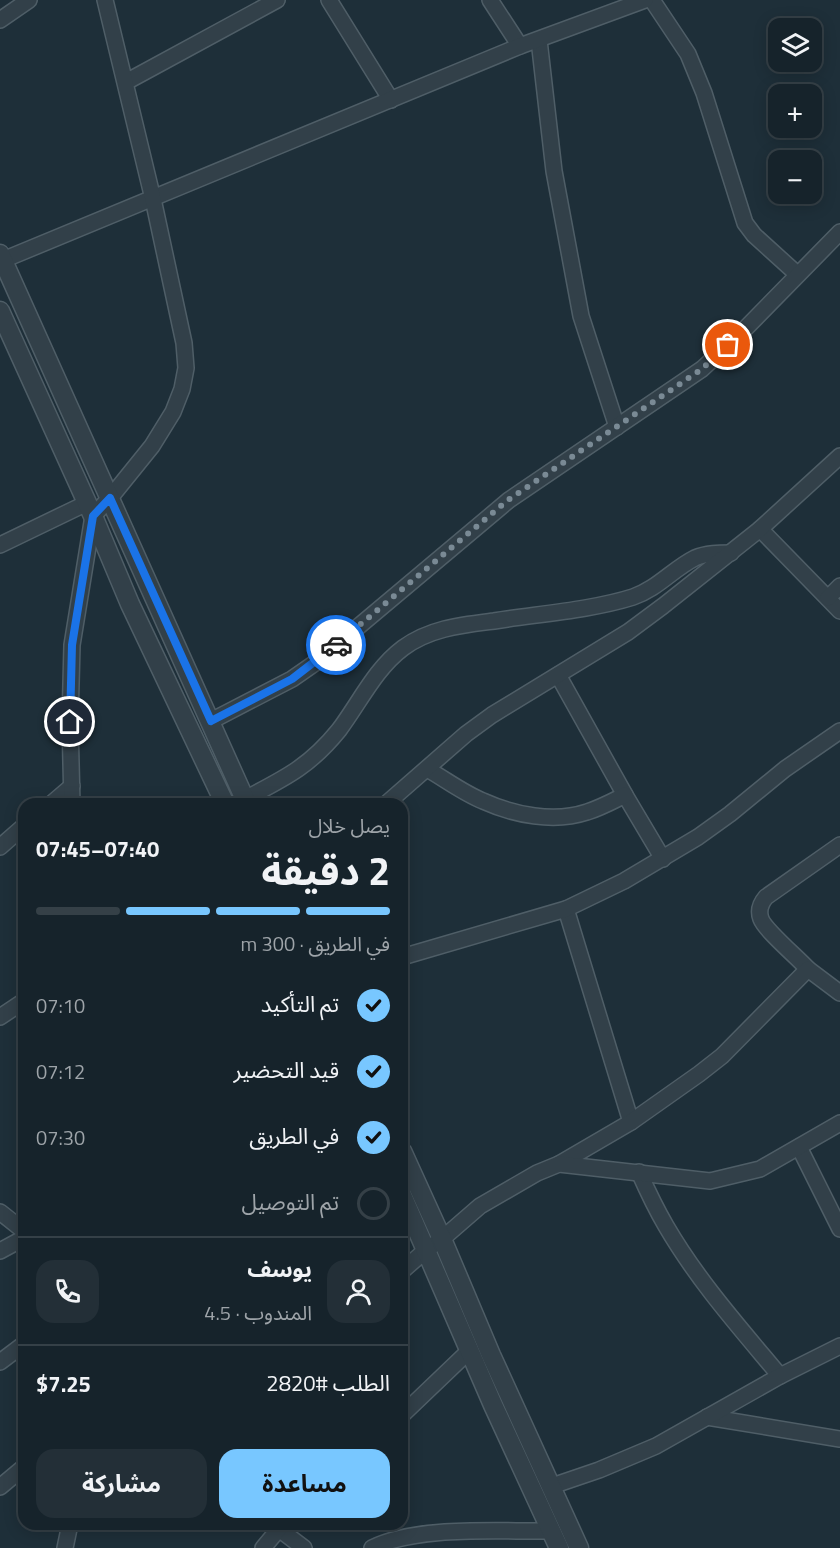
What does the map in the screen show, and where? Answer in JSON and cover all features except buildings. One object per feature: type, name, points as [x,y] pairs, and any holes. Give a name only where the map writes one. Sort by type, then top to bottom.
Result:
[{"type":"street","points":[[0,20],[29,0]]},
{"type":"street","points":[[0,545],[90,510],[110,498],[152,446],[173,412],[182,389],[186,368],[184,342],[153,198],[105,0]]},
{"type":"street","points":[[126,82],[277,0]]},
{"type":"street","points":[[329,0],[391,100]]},
{"type":"street","points":[[490,0],[520,46]]},
{"type":"street","points":[[645,0],[520,46],[153,198],[1,257],[244,798],[296,772],[314,758],[339,729],[382,666],[404,647],[425,635],[441,629],[635,597],[650,590],[695,558],[731,552]]},
{"type":"street","points":[[652,0],[688,54],[704,93],[745,223],[754,235],[797,274]]},
{"type":"street","points":[[539,40],[554,171],[581,316],[618,427]]},
{"type":"street","points":[[211,721],[292,679],[315,663],[508,500],[702,369],[741,333],[840,232]]},
{"type":"street","points":[[0,311],[130,604],[222,798]]},
{"type":"street","points":[[393,798],[466,734],[628,632],[760,529],[840,456]]},
{"type":"street","points":[[72,798],[70,722],[72,645],[90,510]]},
{"type":"street","points":[[760,529],[840,611]]},
{"type":"street","points":[[828,598],[840,586]]},
{"type":"street","points":[[558,675],[663,859]]},
{"type":"street","points":[[408,955],[566,909],[663,859],[714,826],[785,769],[840,731]]},
{"type":"street","points":[[427,769],[483,801],[517,813],[544,817],[572,816],[587,812],[625,795]]},
{"type":"street","points":[[58,798],[72,786]]},
{"type":"street","points":[[0,847],[18,831]]},
{"type":"street","points":[[840,845],[766,897],[761,902],[760,909],[762,922],[808,969],[840,993]]},
{"type":"street","points":[[566,909],[631,1122]]},
{"type":"street","points":[[408,1266],[480,1206],[631,1122],[699,1074],[722,1056],[808,969]]},
{"type":"street","points":[[0,1017],[18,1005]]},
{"type":"street","points":[[559,1164],[710,1181],[760,1169],[840,1123]]},
{"type":"street","points":[[799,1148],[840,1229]]},
{"type":"street","points":[[408,1164],[491,1355],[579,1548]]},
{"type":"street","points":[[639,1172],[666,1227],[692,1266],[722,1307],[780,1376]]},
{"type":"street","points":[[408,1209],[493,1405],[559,1548]]},
{"type":"street","points":[[0,1212],[18,1226]]},
{"type":"street","points":[[0,1251],[18,1241]]},
{"type":"street","points":[[552,1486],[599,1470],[656,1446],[780,1376],[840,1346]]},
{"type":"street","points":[[0,1362],[18,1348]]},
{"type":"street","points":[[408,1409],[471,1350]]},
{"type":"street","points":[[707,1417],[840,1439]]},
{"type":"street","points":[[0,1487],[18,1472]]},
{"type":"street","points":[[65,1548],[69,1530]]},
{"type":"street","points":[[263,1548],[278,1530]]},
{"type":"street","points":[[285,1530],[304,1548]]},
{"type":"street","points":[[372,1548],[392,1540],[448,1533],[552,1531]]},
{"type":"way so far","points":[[336,645],[508,500],[702,369],[728,345]]},
{"type":"route","points":[[70,722],[72,645],[93,516],[110,498],[211,721],[292,679],[336,645]]}]
